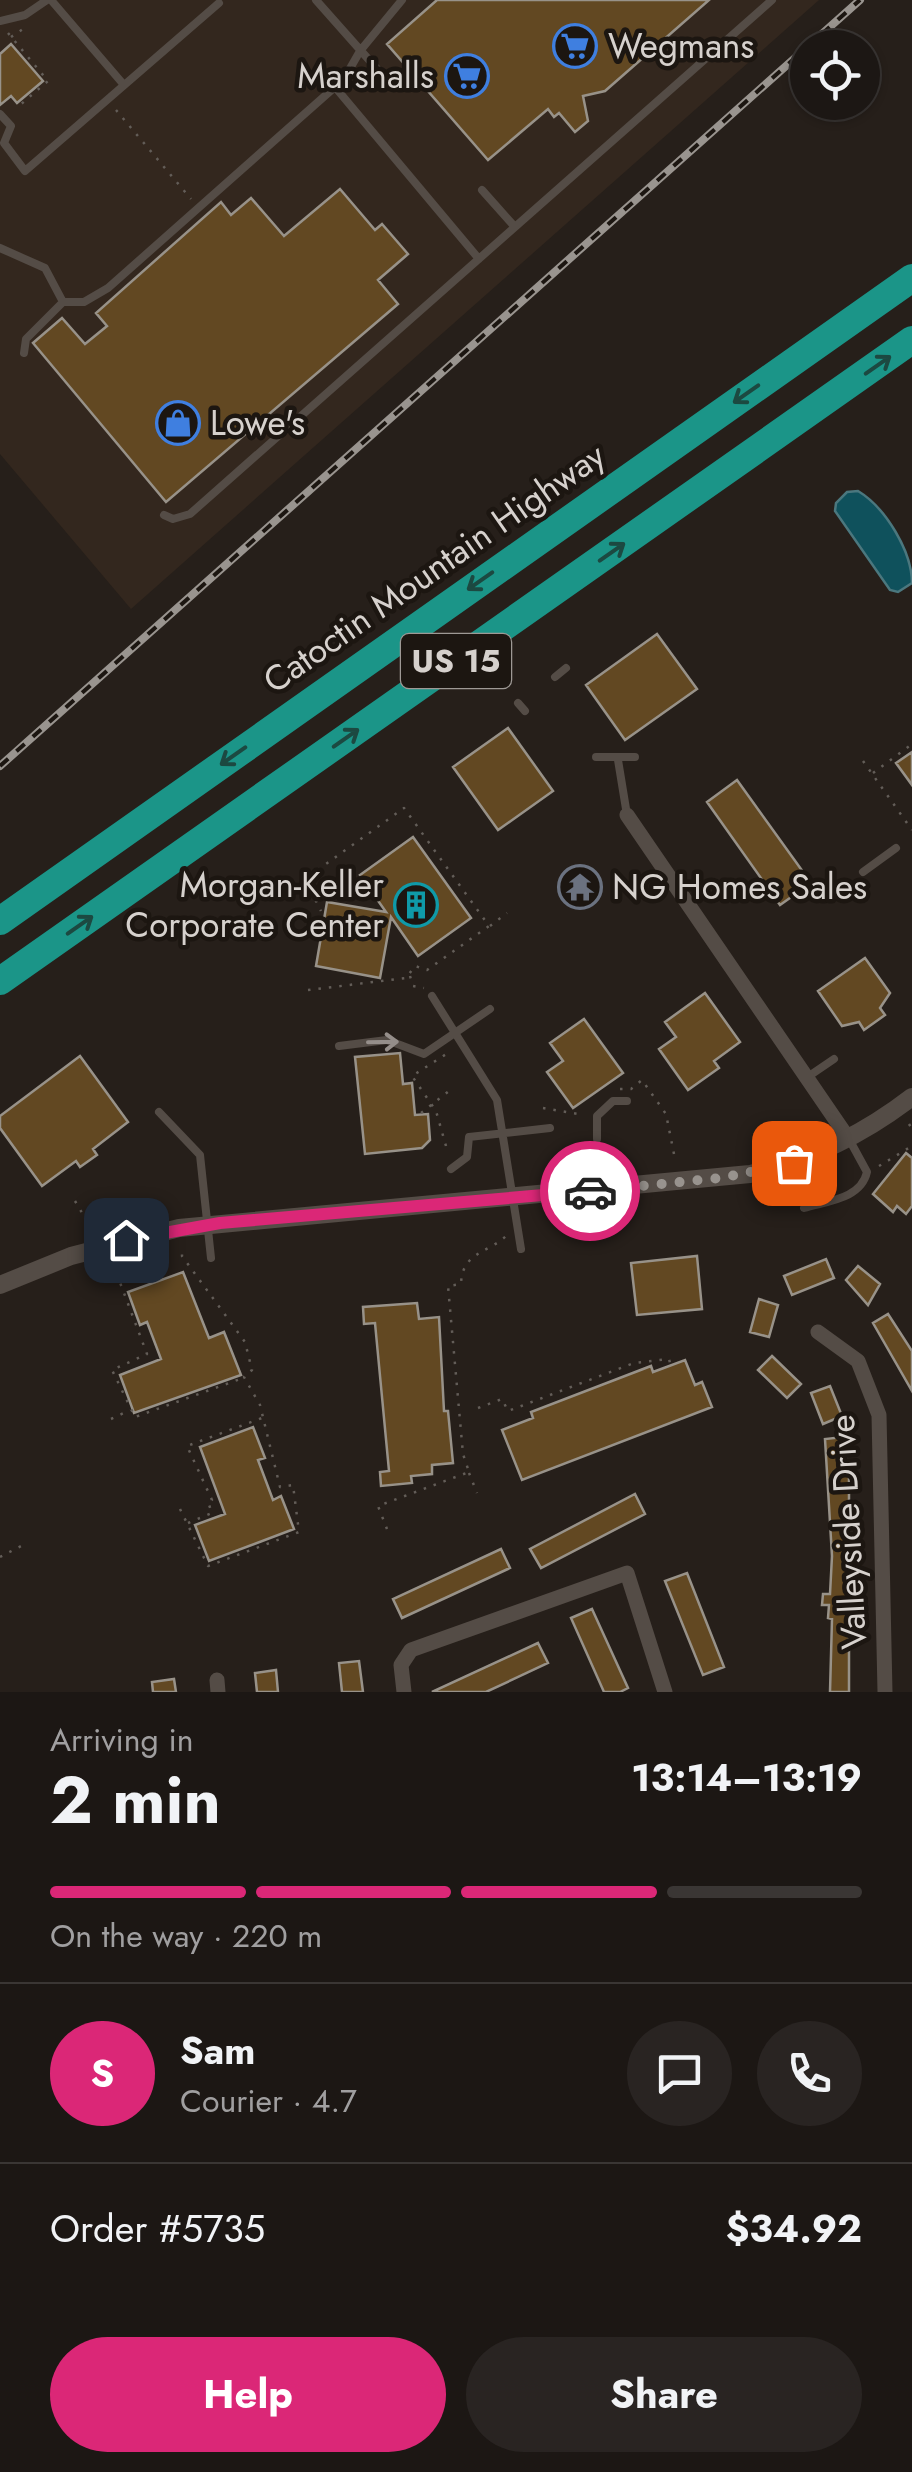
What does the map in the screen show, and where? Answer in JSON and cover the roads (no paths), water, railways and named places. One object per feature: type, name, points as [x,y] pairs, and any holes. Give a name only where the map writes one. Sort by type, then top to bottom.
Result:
[{"type":"highway","name":"Catoctin Mountain Highway","points":[[0,922],[912,278]]},
{"type":"highway","name":"US 15","points":[[0,981],[912,340]]},
{"type":"street","points":[[627,816],[810,1076],[848,1138]]},
{"type":"street","points":[[0,1286],[106,1245],[204,1225],[750,1174],[794,1163],[848,1138],[912,1097]]},
{"type":"street","name":"Valleyside Drive","points":[[818,1332],[858,1361],[880,1416],[884,1692]]},
{"type":"street","points":[[404,1692],[401,1665],[411,1650],[626,1572],[665,1692]]},
{"type":"lane","points":[[0,21],[20,16],[49,0],[124,84]]},
{"type":"lane","points":[[316,0],[378,70]]},
{"type":"lane","points":[[24,353],[26,339],[64,302],[84,302],[108,288],[336,87],[402,0]]},
{"type":"lane","points":[[164,515],[182,518],[190,514],[772,0]]},
{"type":"lane","points":[[0,114],[11,126],[4,142],[25,171],[219,3]]},
{"type":"lane","points":[[336,87],[478,259]]},
{"type":"lane","points":[[482,190],[515,227]]},
{"type":"lane","points":[[0,248],[44,268],[64,302]]},
{"type":"lane","points":[[555,676],[566,668]]},
{"type":"lane","points":[[518,702],[524,711]]},
{"type":"lane","points":[[596,756],[618,760],[635,757]]},
{"type":"lane","points":[[618,760],[627,816]]},
{"type":"lane","points":[[864,872],[896,848]]},
{"type":"lane","points":[[432,996],[497,1100],[521,1249]]},
{"type":"lane","points":[[340,1046],[387,1040],[424,1054],[490,1009]]},
{"type":"lane","points":[[810,1076],[834,1059]]},
{"type":"lane","points":[[597,1139],[594,1123],[602,1110],[613,1101],[627,1101]]},
{"type":"lane","points":[[159,1112],[200,1154],[210,1258]]},
{"type":"lane","points":[[451,1169],[467,1158],[469,1137],[504,1130],[550,1128]]},
{"type":"lane","points":[[804,1208],[854,1193],[865,1182],[867,1172],[848,1138]]},
{"type":"water","points":[[858,491],[887,519],[908,558],[912,583],[898,592],[890,590],[835,511],[836,503],[847,492]]},
{"type":"railway","points":[[0,766],[860,0]]},
{"type":"place","name":"Wegmans","points":[[575,46]]},
{"type":"place","name":"Marshalls","points":[[467,76]]},
{"type":"place","name":"Lowe's","points":[[178,423]]},
{"type":"place","name":"NG Homes Sales","points":[[580,887]]},
{"type":"place","name":"Morgan-Keller Corporate Center","points":[[416,905]]}]
